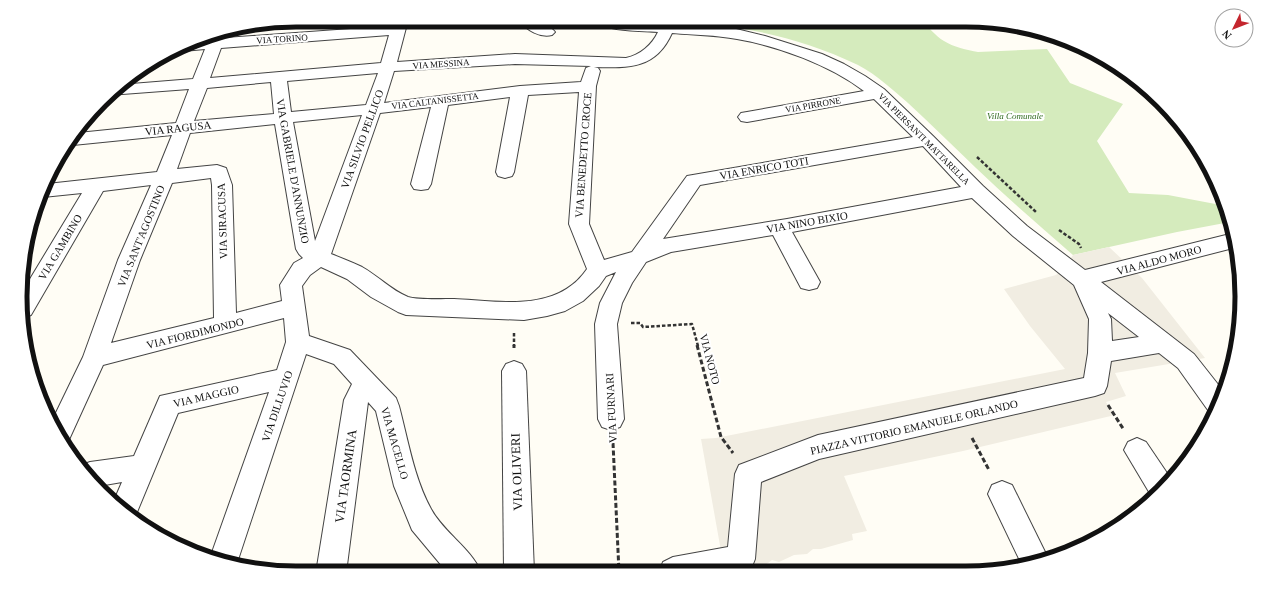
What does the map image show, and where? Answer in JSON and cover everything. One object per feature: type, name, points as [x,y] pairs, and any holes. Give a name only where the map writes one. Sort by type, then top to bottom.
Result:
[{"type":"street","name":"VIA TORINO","points":[[222,38],[372,27]]},
{"type":"street","name":"VIA SILVIO PELLICO","points":[[319,258],[388,67],[399,27]]},
{"type":"street","points":[[533,27],[547,32]]},
{"type":"street","name":"VIA PIERSANTI MATTARELLA","points":[[655,27],[736,34],[789,47],[838,67],[878,93],[927,140],[976,191],[1020,231],[1186,361],[1214,399]]},
{"type":"street","name":"VIA MESSINA","points":[[124,90],[388,67],[515,59],[637,62],[650,53],[663,40],[667,28]]},
{"type":"street","name":"VIA SANT'AGOSTINO","points":[[62,428],[95,357],[129,260],[164,178],[215,39]]},
{"type":"street","name":"VIA BENEDETTO CROCE","points":[[595,61],[588,86],[579,224],[598,270]]},
{"type":"street","name":"VIA GABRIELE D'ANNUNZIO","points":[[278,76],[283,117],[306,249],[319,258]]},
{"type":"street","name":"VIA CALTANISSETTA","points":[[283,117],[373,109],[520,91],[588,86]]},
{"type":"street","points":[[505,172],[520,91]]},
{"type":"street","name":"VIA PIRRONE","points":[[747,117],[878,93]]},
{"type":"street","points":[[421,184],[441,100]]},
{"type":"street","name":"VIA RAGUSA","points":[[78,138],[283,117]]},
{"type":"street","name":"VIA ENRICO TOTI","points":[[639,257],[694,180],[927,140]]},
{"type":"street","name":"VIA SIRACUSA","points":[[164,178],[212,170],[219,172],[222,185],[225,325]]},
{"type":"street","points":[[49,191],[164,178]]},
{"type":"street","name":"VIA GAMBINO","points":[[27,302],[98,185]]},
{"type":"street","name":"VIA NINO BIXIO","points":[[598,270],[639,257],[667,245],[779,227],[976,191]]},
{"type":"street","points":[[779,227],[809,282]]},
{"type":"street","name":"VIA ALDO MORO","points":[[1074,273],[1229,241]]},
{"type":"street","name":"VIA FURNARI","points":[[611,419],[606,324],[611,303],[624,278],[639,257]]},
{"type":"street","points":[[319,258],[355,273],[379,291],[406,306],[515,311],[539,310],[568,300],[581,292],[598,270]]},
{"type":"street","name":"VIA DILLUVIO","points":[[225,556],[298,342],[291,285],[302,269],[319,258]]},
{"type":"street","points":[[1074,273],[1100,319],[1100,353],[1095,386]]},
{"type":"street","name":"VIA FIORDIMONDO","points":[[95,357],[294,308]]},
{"type":"street","name":"VIA MACELLO","points":[[298,342],[342,357],[387,406],[407,486],[422,520],[443,548],[460,566]]},
{"type":"street","points":[[1100,353],[1164,343]]},
{"type":"street","name":"VIA OLIVERI","points":[[514,371],[519,566]]},
{"type":"street","name":"VIA MAGGIO","points":[[126,505],[169,404],[286,378]]},
{"type":"street","name":"VIA TAORMINA","points":[[332,566],[356,400],[365,382]]},
{"type":"street","name":"PIAZZA VITTORIO EMANUELE ORLANDO","points":[[704,566],[741,559],[748,474],[818,447],[1095,386]]},
{"type":"street","points":[[1137,450],[1159,484]]},
{"type":"street","points":[[94,474],[141,467]]},
{"type":"street","points":[[1002,494],[1033,558]]},
{"type":"path","points":[[514,371],[515,311]]},
{"type":"path","name":"VIA NOTO","points":[[606,324],[640,322],[643,327],[692,324],[721,437]]},
{"type":"path","points":[[1095,386],[1137,450]]},
{"type":"path","name":"VIA FURNARI","points":[[611,419],[619,566]]},
{"type":"green space","name":"Villa Comunale","points":[[732,27],[928,27],[944,41],[956,47],[978,52],[1047,49],[1070,83],[1123,104],[1097,141],[1129,193],[1168,195],[1219,205],[1225,223],[1073,255],[1000,190],[908,103],[872,73],[834,54],[811,46],[787,38]]},
{"type":"shaded area","points":[[1109,247],[1142,278],[1205,358],[1115,373],[1126,396],[1106,402],[1115,415],[963,451],[844,476],[867,531],[852,534],[853,540],[821,549],[813,549],[807,554],[794,555],[779,562],[772,560],[764,566],[731,566],[721,551],[701,439],[716,438],[1065,369],[1030,326],[1004,289],[1056,275],[1073,255]]}]
